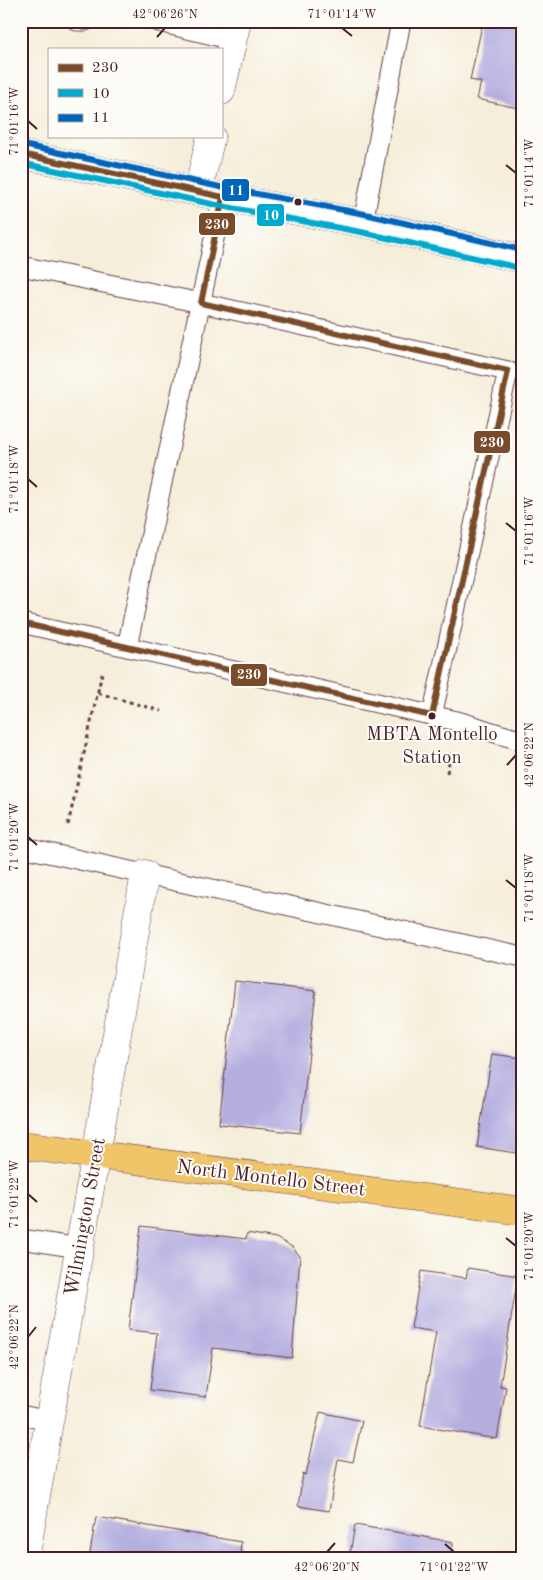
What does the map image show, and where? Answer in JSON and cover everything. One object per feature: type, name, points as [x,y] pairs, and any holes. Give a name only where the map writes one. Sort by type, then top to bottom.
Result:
[{"type":"main road","name":"North Montello Street","points":[[21,1145],[522,1211]]},
{"type":"street","points":[[222,87],[235,30]]},
{"type":"street","points":[[211,138],[211,194]]},
{"type":"street","points":[[21,154],[211,194],[363,223],[522,259]]},
{"type":"street","name":"Wilmington Street","points":[[25,1559],[145,874]]},
{"type":"lane","points":[[77,21],[85,21]]},
{"type":"lane","points":[[155,21],[235,30]]},
{"type":"lane","points":[[363,223],[401,21]]},
{"type":"lane","points":[[128,647],[201,303],[211,194]]},
{"type":"lane","points":[[21,266],[508,370],[432,716]]},
{"type":"lane","points":[[21,623],[480,727],[506,737],[522,740]]},
{"type":"lane","points":[[21,847],[522,957]]},
{"type":"lane","points":[[21,1239],[79,1248]]},
{"type":"lane","points":[[21,1415],[49,1421]]},
{"type":"path","points":[[61,856],[109,643]]},
{"type":"path","points":[[98,693],[161,711]]},
{"type":"building","points":[[483,21],[522,21],[522,109],[477,99],[481,82],[470,80]]},
{"type":"building","points":[[235,981],[316,991],[300,1133],[219,1124]]},
{"type":"building","points":[[492,1054],[522,1058],[522,1154],[477,1147]]},
{"type":"building","points":[[141,1226],[246,1239],[247,1233],[276,1238],[292,1247],[300,1256],[292,1358],[213,1348],[206,1397],[150,1390],[157,1333],[128,1330]]},
{"type":"building","points":[[468,1268],[518,1276],[500,1386],[506,1387],[497,1439],[420,1426],[436,1332],[411,1328],[421,1271],[466,1278]]},
{"type":"building","points":[[320,1412],[362,1421],[353,1462],[338,1459],[329,1511],[298,1506],[303,1474],[306,1475]]},
{"type":"building","points":[[96,1517],[241,1542],[240,1559],[89,1559]]},
{"type":"building","points":[[355,1525],[453,1542],[452,1559],[349,1559]]},
{"type":"transit line","name":"11","points":[[23,145],[225,188],[365,214],[522,250]]},
{"type":"transit line","name":"230","points":[[21,154],[223,197],[201,303],[508,371],[432,716],[21,623]]},
{"type":"transit line","name":"10","points":[[21,163],[221,206],[361,232],[520,268]]},
{"type":"place","name":"MBTA Montello Station","points":[[432,716]]}]
